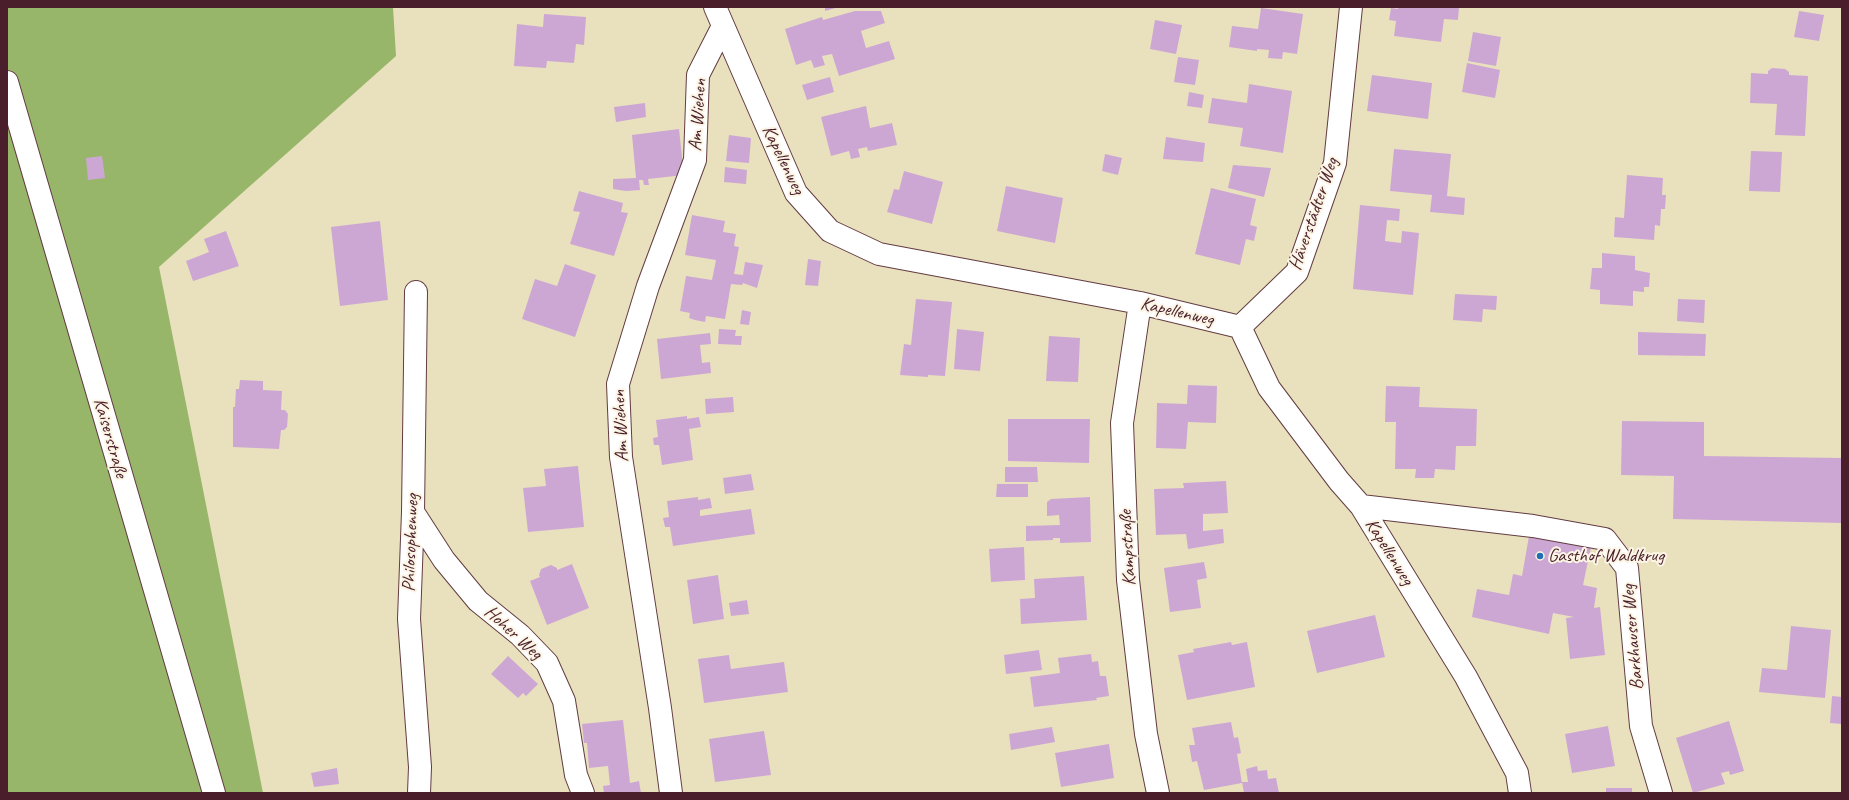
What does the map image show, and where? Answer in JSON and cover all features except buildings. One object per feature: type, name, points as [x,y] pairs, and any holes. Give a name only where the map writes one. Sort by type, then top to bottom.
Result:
[{"type":"street","name":"Häverstädter Weg","points":[[1240,327],[1297,272],[1335,163],[1352,7]]},
{"type":"street","name":"Kapellenweg","points":[[719,16],[796,193],[830,231],[879,254],[1140,303],[1240,327],[1270,388],[1339,481],[1361,506],[1466,677],[1517,773],[1520,793]]},
{"type":"street","name":"Am Wiehen","points":[[671,793],[660,708],[621,457],[618,384],[648,286],[695,160],[698,75],[719,16]]},
{"type":"street","name":"Kaiserstraße","points":[[7,82],[214,793]]},
{"type":"street","name":"Philosophenweg","points":[[416,292],[413,512],[409,619],[420,767],[419,793]]},
{"type":"street","name":"Kampstraße","points":[[1140,303],[1122,423],[1128,580],[1146,734],[1158,793]]},
{"type":"street","name":"Barkhauser Weg","points":[[1361,506],[1533,526],[1605,539],[1627,568],[1641,726],[1661,793]]},
{"type":"street","name":"Hoher Weg","points":[[413,512],[444,560],[478,601],[520,635],[547,663],[564,701],[576,775],[583,793]]},
{"type":"green space","points":[[7,7],[393,7],[396,56],[159,267],[263,793],[7,793]]},
{"type":"place","name":"Gasthof Waldkrug","points":[[1540,556]]}]
